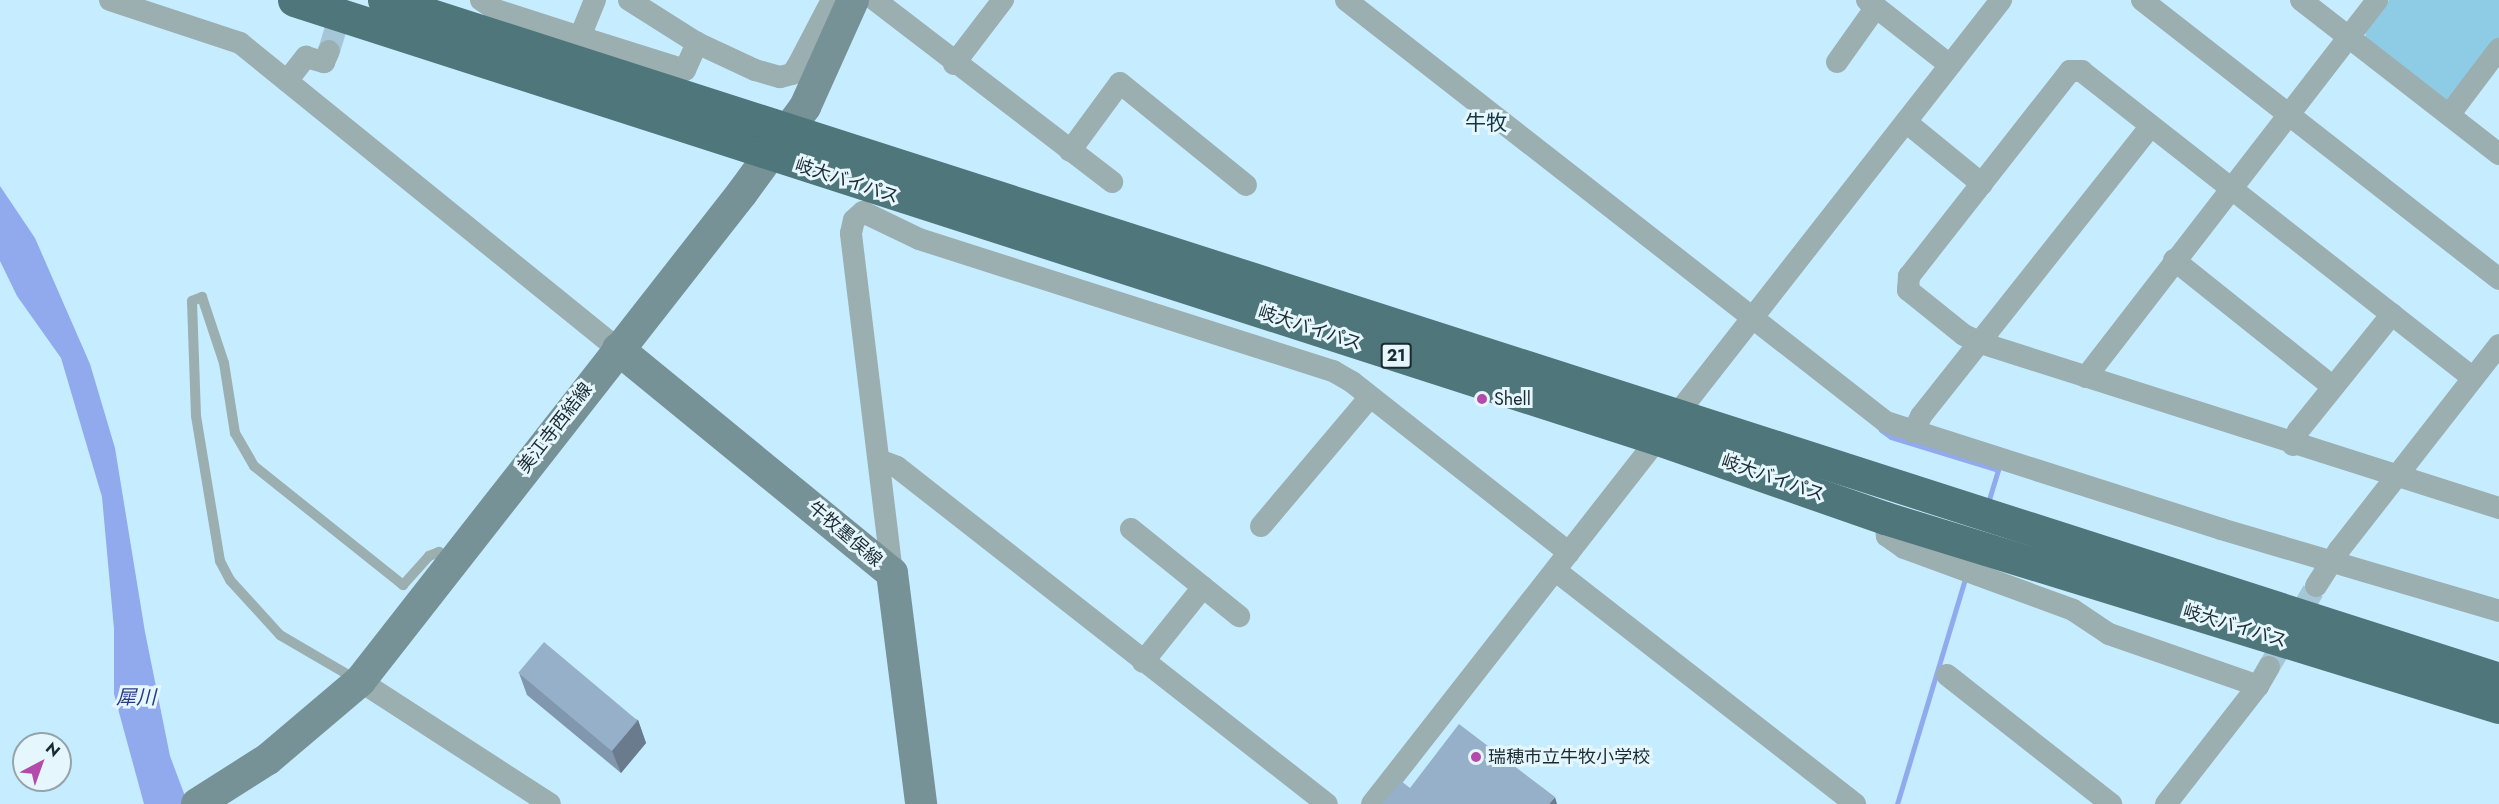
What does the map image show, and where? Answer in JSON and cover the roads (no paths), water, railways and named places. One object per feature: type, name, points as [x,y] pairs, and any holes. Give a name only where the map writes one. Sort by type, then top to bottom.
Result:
[{"type":"highway","name":"岐大バイパス","points":[[294,0],[769,156],[1658,439],[1885,518],[2499,707]]},
{"type":"highway","name":"岐大バイパス","points":[[384,0],[1678,413],[2499,679]]},
{"type":"main road","name":"美江寺西結線","points":[[200,802],[268,759],[360,681],[805,107],[853,0]]},
{"type":"main road","name":"牛牧墨俣線","points":[[618,349],[892,573],[921,804]]},
{"type":"street","points":[[110,0],[240,43],[618,349]]},
{"type":"street","points":[[482,0],[496,10],[685,70],[697,43]]},
{"type":"street","points":[[580,37],[595,0]]},
{"type":"street","points":[[629,0],[697,43],[755,70],[780,77],[792,74],[832,0]]},
{"type":"street","points":[[875,0],[954,64],[1112,182]]},
{"type":"street","points":[[954,64],[1003,0]]},
{"type":"street","points":[[1346,0],[1886,422],[1912,432],[2499,610]]},
{"type":"street","points":[[1372,804],[2001,0]]},
{"type":"street","points":[[2142,0],[2499,279]]},
{"type":"street","points":[[2301,0],[2499,154]]},
{"type":"street","points":[[2086,376],[2229,188],[2377,0]]},
{"type":"street","points":[[1838,62],[1872,3],[1950,65]]},
{"type":"street","points":[[2449,115],[2499,49]]},
{"type":"street","points":[[287,81],[306,57],[324,62],[329,51]]},
{"type":"street","points":[[2473,378],[2082,70],[2070,71],[1909,276],[1908,290],[1964,335],[1981,343],[2293,445],[2499,508]]},
{"type":"street","points":[[1070,151],[1120,83],[1246,185]]},
{"type":"street","points":[[1906,122],[1982,183]]},
{"type":"street","points":[[1912,432],[1921,416],[2151,126]]},
{"type":"street","points":[[892,573],[851,233],[854,220],[863,212],[919,238],[1333,371],[1370,397],[1562,562],[1856,804]]},
{"type":"street","points":[[2174,260],[2333,387]]},
{"type":"street","points":[[2293,445],[2298,431],[2392,314]]},
{"type":"street","points":[[2316,586],[2332,560],[2499,345]]},
{"type":"street","points":[[1262,519],[1370,397]]},
{"type":"street","points":[[879,460],[897,467],[1326,804]]},
{"type":"street","points":[[1885,518],[1887,536],[1904,548],[2073,610],[2109,634],[2263,676],[2166,804]]},
{"type":"street","points":[[1131,529],[1239,616]]},
{"type":"street","points":[[1143,662],[1203,587]]},
{"type":"street","points":[[1947,675],[2110,804]]},
{"type":"street","points":[[360,681],[550,804]]},
{"type":"lane","points":[[360,681],[307,654],[280,635],[230,580],[220,561],[196,416],[192,301],[202,297],[224,363],[236,433],[254,466],[403,585],[429,556],[440,552],[452,561]]},
{"type":"water","name":"犀川","points":[[0,186],[35,238],[90,364],[115,448],[145,632],[170,756],[188,804],[144,804],[114,694],[114,629],[102,497],[61,358],[17,296],[0,261]]},
{"type":"waterway","points":[[1881,430],[1891,437],[1998,470],[1988,503]]},
{"type":"waterway","points":[[1897,804],[1966,576]]},
{"type":"tunnel","points":[[329,51],[344,1]]},
{"type":"tunnel","points":[[2269,667],[2316,586]]},
{"type":"place","name":"Shell","points":[[1482,399]]},
{"type":"place","name":"瑞穂市立牛牧小学校","points":[[1476,757]]},
{"type":"district","name":"牛牧","points":[[1486,123]]}]
